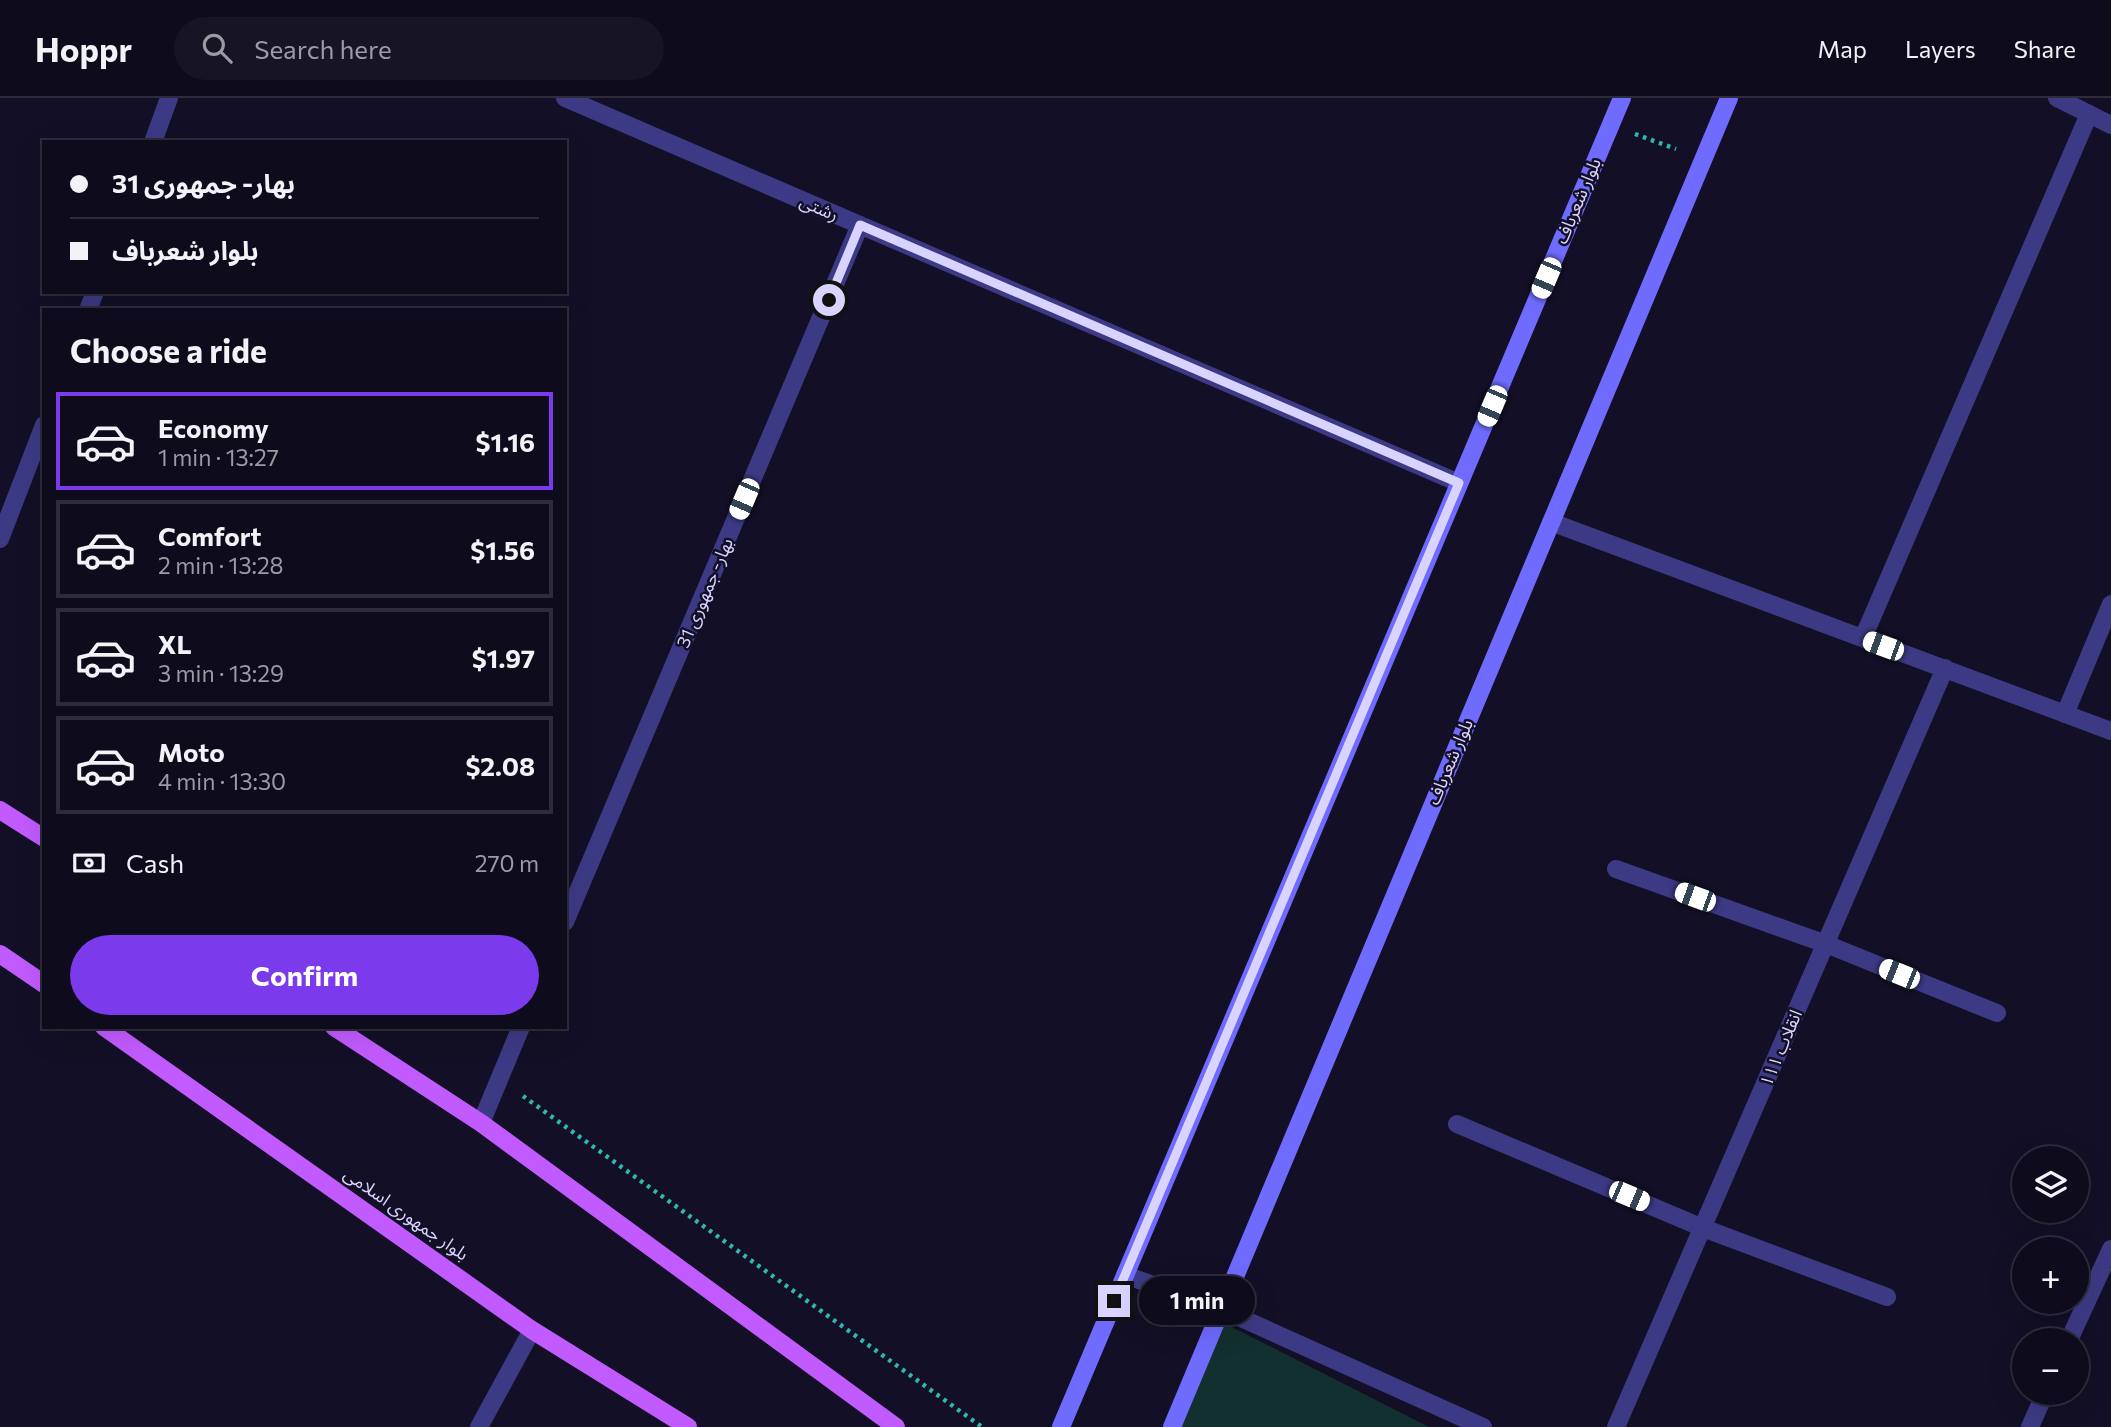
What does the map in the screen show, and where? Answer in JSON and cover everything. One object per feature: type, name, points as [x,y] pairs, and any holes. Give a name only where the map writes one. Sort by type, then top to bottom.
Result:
[{"type":"main road","name":"بلوار شعرباف","points":[[1061,1427],[1622,98]]},
{"type":"main road","name":"بلوار شعرباف","points":[[1172,1427],[1729,98]]},
{"type":"main road","points":[[0,810],[42,837]]},
{"type":"main road","points":[[0,954],[42,984]]},
{"type":"main road","name":"بلوار جمهوری اسلامی","points":[[107,1029],[532,1329],[688,1427]]},
{"type":"main road","points":[[337,1029],[481,1122],[896,1427]]},
{"type":"street","points":[[154,140],[169,98]]},
{"type":"street","name":"رشتی","points":[[565,98],[1459,483]]},
{"type":"street","points":[[2057,98],[2111,125]]},
{"type":"street","points":[[1863,638],[2089,114]]},
{"type":"street","name":"بهار- جمهوری 31","points":[[567,917],[860,225]]},
{"type":"street","points":[[0,539],[42,430]]},
{"type":"street","points":[[1551,522],[2111,731]]},
{"type":"street","points":[[2065,714],[2111,604]]},
{"type":"street","name":"انقلاب ۱۱۱","points":[[1616,1427],[1945,668]]},
{"type":"street","points":[[1616,869],[1826,944],[1997,1013]]},
{"type":"street","points":[[481,1122],[520,1029]]},
{"type":"street","points":[[1457,1124],[1703,1228],[1887,1297]]},
{"type":"street","points":[[2075,1328],[2111,1249]]},
{"type":"street","points":[[1125,1275],[1221,1309],[1483,1427]]},
{"type":"street","points":[[479,1427],[532,1329]]},
{"type":"street","points":[[2030,1427],[2040,1405]]},
{"type":"path","points":[[1611,124],[1703,159]]},
{"type":"path","points":[[499,1079],[982,1427]]},
{"type":"green space","points":[[1220,1321],[1429,1427],[1180,1427]]},
{"type":"route","points":[[829,300],[860,225],[1459,483],[1114,1301]]}]
